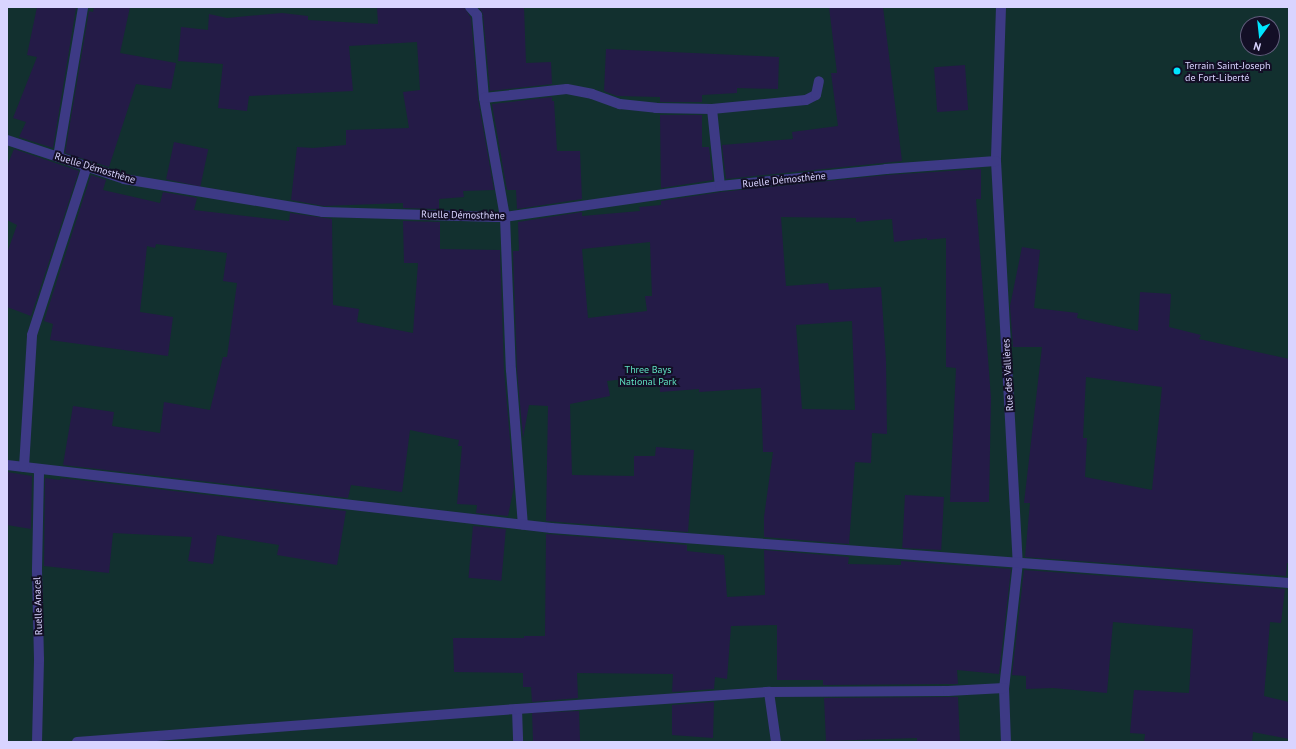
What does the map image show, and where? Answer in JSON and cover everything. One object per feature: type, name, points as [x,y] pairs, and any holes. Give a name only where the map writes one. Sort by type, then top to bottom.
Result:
[{"type":"street","points":[[58,157],[83,7]]},
{"type":"street","points":[[470,7],[477,15],[484,98],[505,217],[511,370],[523,525]]},
{"type":"street","name":"Rue des Vallières","points":[[1001,7],[996,161],[1018,562],[1004,688],[1006,742]]},
{"type":"street","points":[[484,98],[567,89],[592,94],[620,104],[656,108],[712,109],[806,100],[816,95],[819,81]]},
{"type":"street","points":[[712,109],[720,186]]},
{"type":"street","name":"Ruelle Démosthène","points":[[7,140],[124,179],[323,212],[505,217],[720,186],[886,169],[996,161]]},
{"type":"street","points":[[24,467],[32,335],[87,166]]},
{"type":"street","points":[[7,465],[39,470],[523,525],[1289,583]]},
{"type":"street","name":"Ruelle Anacel","points":[[37,742],[39,659],[37,569],[39,470]]},
{"type":"street","points":[[78,742],[517,709],[769,692],[948,691],[1004,688]]},
{"type":"street","points":[[769,692],[776,742]]},
{"type":"street","points":[[517,709],[518,742]]},
{"type":"green space","name":"Three Bays National Park","points":[[7,7],[1289,7],[1289,742],[7,742]]},
{"type":"building","points":[[37,7],[76,8],[53,148],[19,137],[26,122],[13,118],[37,57],[27,55]]},
{"type":"building","points":[[94,7],[130,7],[120,53],[176,63],[171,89],[136,84],[109,167],[65,153],[89,11],[93,12]]},
{"type":"building","points":[[377,7],[464,7],[471,18],[478,99],[494,190],[463,191],[464,197],[439,199],[439,209],[403,208],[403,203],[324,206],[291,200],[297,147],[313,148],[346,145],[346,130],[409,128],[403,92],[420,90],[417,42],[349,46],[353,91],[249,96],[247,111],[218,108],[223,64],[178,61],[181,27],[208,30],[209,14],[227,18],[282,13],[308,16],[308,20],[378,24]]},
{"type":"building","points":[[479,7],[524,7],[526,63],[551,62],[552,84],[490,91],[483,14]]},
{"type":"building","points":[[829,7],[883,7],[902,161],[726,179],[722,145],[793,139],[792,132],[838,126],[831,73],[837,73]]},
{"type":"building","points":[[606,49],[779,57],[778,89],[737,88],[737,93],[702,95],[702,102],[660,102],[660,97],[617,96],[604,91]]},
{"type":"building","points":[[965,65],[968,110],[937,112],[934,67]]},
{"type":"building","points":[[552,97],[552,101],[554,101],[557,151],[580,151],[582,199],[517,209],[516,190],[507,190],[492,104]]},
{"type":"building","points":[[660,115],[702,115],[702,147],[709,147],[713,180],[661,188]]},
{"type":"building","points":[[174,142],[208,149],[200,186],[166,179]]},
{"type":"building","points":[[14,149],[79,171],[31,316],[7,307],[7,253],[17,225],[7,220],[7,166]]},
{"type":"building","points":[[981,169],[981,199],[976,199],[991,398],[989,502],[950,502],[956,368],[946,367],[946,238],[927,240],[927,238],[894,242],[892,219],[856,222],[856,218],[781,217],[786,286],[828,283],[829,290],[881,287],[886,361],[887,434],[872,433],[871,463],[855,462],[849,544],[764,537],[764,517],[773,452],[763,452],[761,388],[699,392],[699,389],[660,392],[659,375],[607,381],[610,396],[570,404],[572,475],[634,476],[634,456],[655,456],[656,447],[694,450],[688,532],[546,521],[548,406],[529,405],[523,438],[517,370],[513,251],[519,251],[518,222],[582,212],[582,216],[640,211],[639,207],[661,205],[661,201],[721,192],[887,175]],"holes":[[[650,242],[652,296],[645,296],[647,311],[588,318],[582,249]],[[852,321],[855,410],[802,409],[796,325]]]},
{"type":"building","points":[[91,175],[106,180],[103,190],[160,203],[163,192],[197,198],[194,210],[289,221],[290,213],[332,219],[333,305],[359,309],[357,322],[413,333],[418,263],[404,263],[403,221],[440,222],[440,249],[500,250],[504,370],[514,487],[508,516],[476,513],[477,505],[457,504],[462,446],[458,446],[459,440],[410,430],[402,492],[351,485],[348,498],[63,465],[73,406],[114,412],[112,426],[160,433],[164,402],[210,410],[223,357],[227,357],[237,283],[223,281],[227,253],[156,244],[155,248],[147,246],[140,312],[173,317],[168,356],[50,340],[53,324],[44,321]]},
{"type":"building","points":[[1022,247],[1040,250],[1034,308],[1078,313],[1077,318],[1138,331],[1140,292],[1171,294],[1169,327],[1201,335],[1199,339],[1289,359],[1289,563],[1287,563],[1286,576],[1025,557],[1030,503],[1024,503],[1042,347],[1013,347],[1010,306]],"holes":[[[1086,377],[1162,387],[1152,490],[1085,477],[1087,438],[1083,438]]]},
{"type":"building","points":[[7,472],[32,476],[31,529],[7,525]]},
{"type":"building","points":[[45,478],[60,480],[61,478],[346,511],[337,565],[277,555],[279,545],[217,535],[213,564],[188,561],[192,537],[113,533],[109,573],[44,566]]},
{"type":"building","points":[[905,495],[944,497],[941,550],[902,548]]},
{"type":"building","points":[[473,526],[506,529],[501,581],[468,578]]},
{"type":"building","points":[[546,534],[687,545],[687,551],[724,555],[727,597],[765,595],[764,550],[849,557],[848,564],[901,565],[901,561],[1011,569],[999,674],[957,670],[958,684],[823,685],[823,680],[777,680],[777,625],[731,626],[727,679],[715,677],[714,689],[672,692],[673,674],[577,673],[578,698],[532,702],[531,687],[523,687],[523,673],[454,672],[453,638],[524,638],[524,636],[545,636]]},
{"type":"building","points":[[1024,570],[1285,589],[1281,623],[1270,622],[1264,696],[1289,702],[1289,739],[1253,732],[1252,742],[1144,742],[1145,734],[1130,733],[1134,690],[1189,693],[1193,629],[1113,622],[1107,693],[1053,688],[1026,689],[1026,676],[1012,675]]},
{"type":"building","points":[[958,697],[960,742],[917,742],[917,738],[826,741],[824,698]]},
{"type":"building","points":[[714,702],[713,738],[672,735],[672,705]]},
{"type":"building","points":[[579,711],[580,742],[533,742],[532,713]]},
{"type":"place","name":"Terrain Saint-Joseph de Fort-Liberté","points":[[1177,71]]}]
